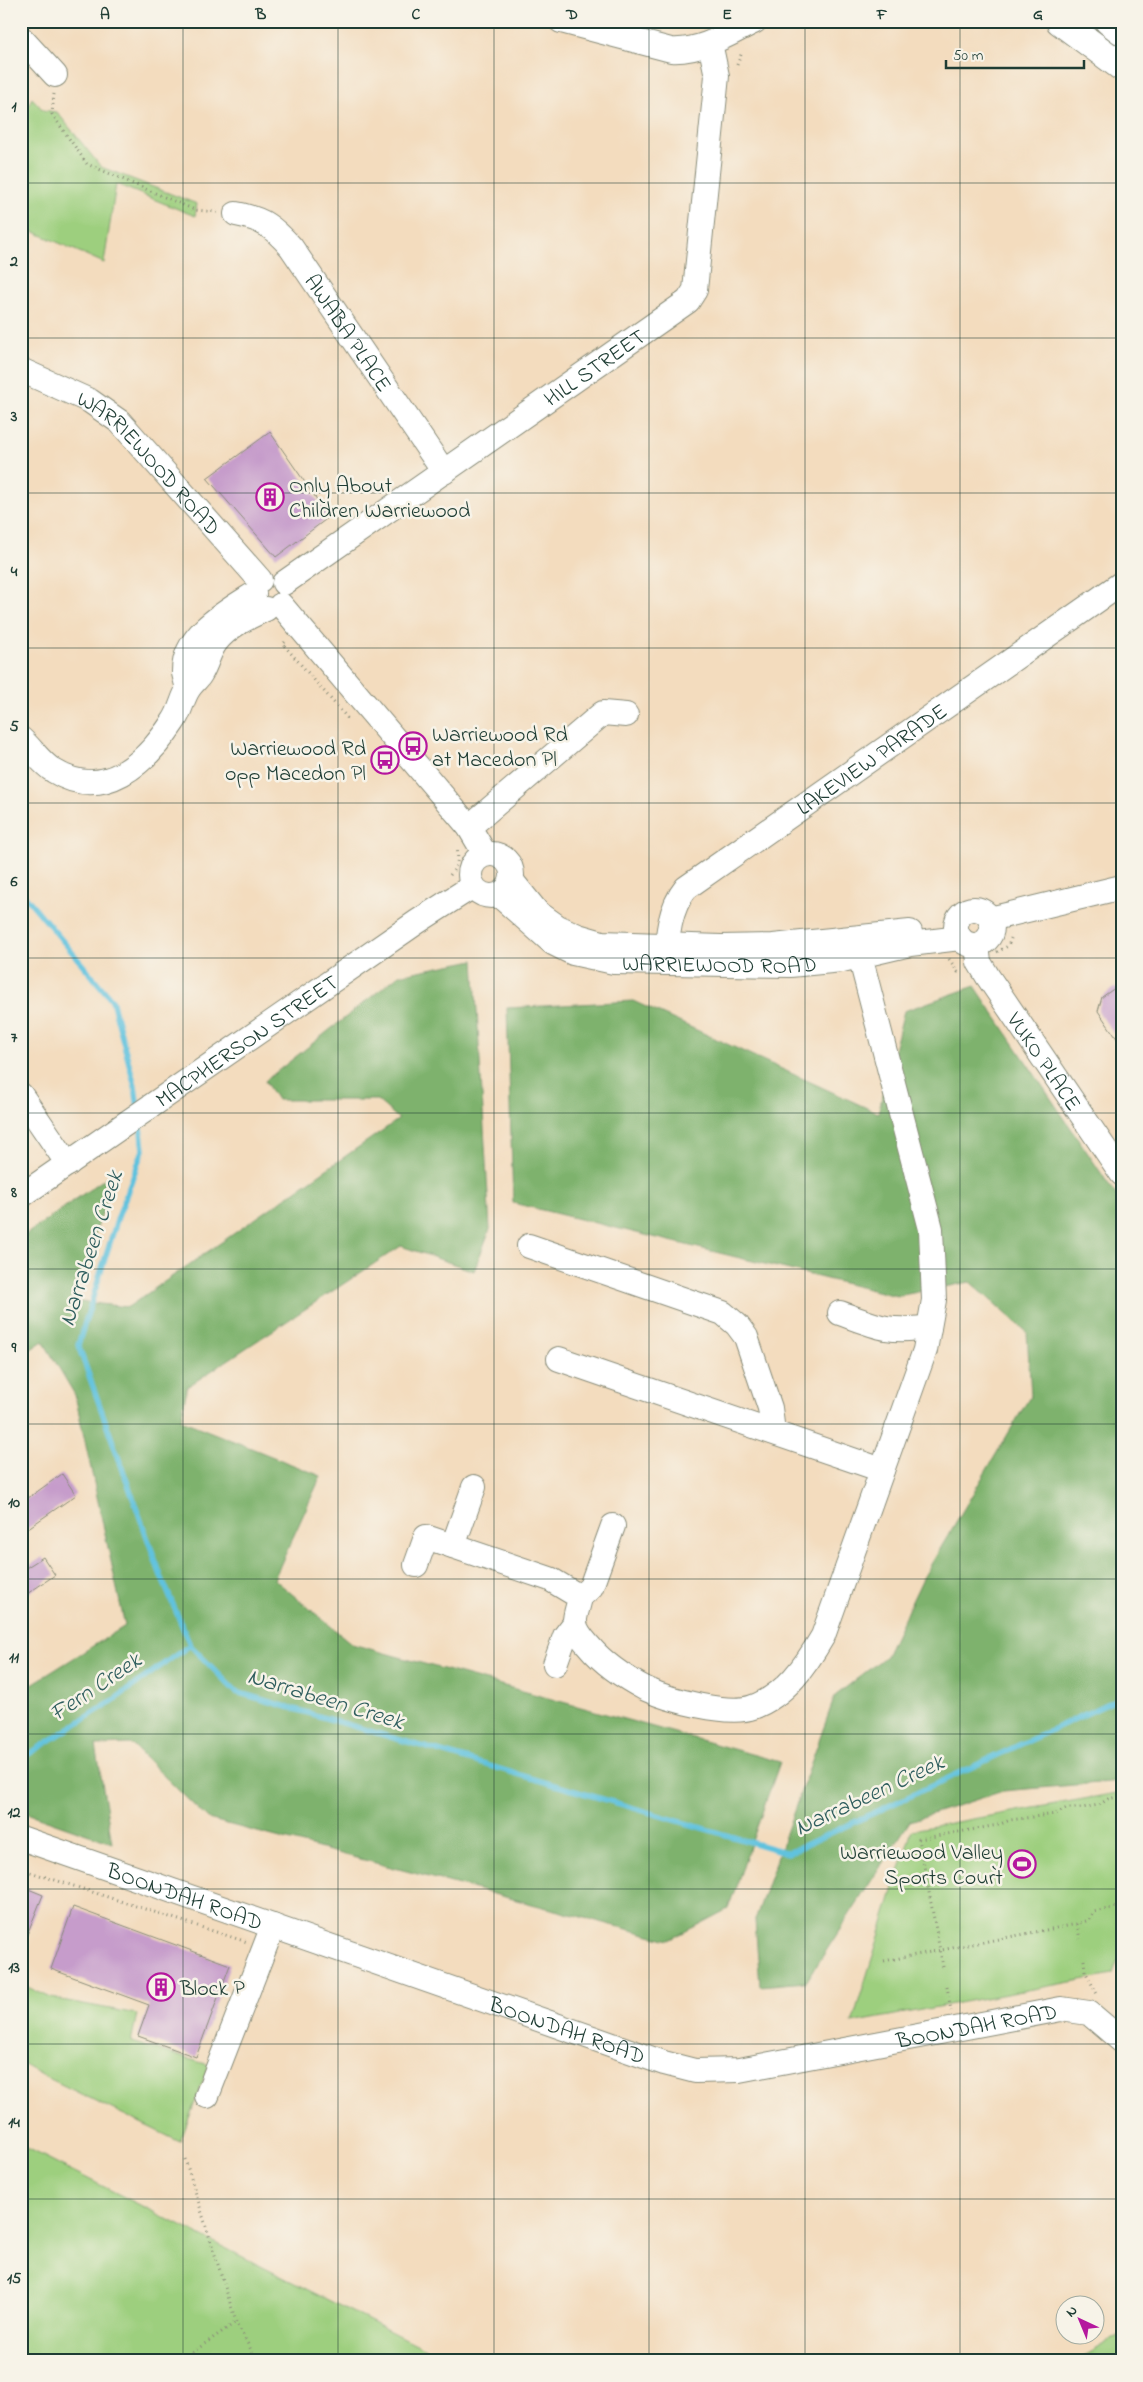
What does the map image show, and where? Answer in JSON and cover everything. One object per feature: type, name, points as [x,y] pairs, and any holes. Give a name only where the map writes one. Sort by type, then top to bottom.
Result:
[{"type":"highway","points":[[1060,21],[1122,67]]},
{"type":"highway","points":[[1109,21],[1122,31]]},
{"type":"street","points":[[561,21],[671,50],[684,51],[710,43],[755,21]]},
{"type":"street","points":[[21,38],[55,75]]},
{"type":"street","name":"HILL STREET","points":[[21,740],[53,770],[80,782],[92,784],[107,781],[133,767],[160,739],[178,714],[188,689],[184,673],[188,658],[195,642],[212,621],[269,594],[688,301],[695,290],[717,76],[710,43]]},
{"type":"street","name":"AWABA PLACE","points":[[236,214],[261,220],[291,247],[444,472]]},
{"type":"street","name":"WARRIEWOOD ROAD","points":[[21,370],[90,401],[120,422],[269,594],[463,836],[485,854]]},
{"type":"street","name":"LAKEVIEW PARADE","points":[[666,954],[671,916],[678,898],[686,888],[1122,583]]},
{"type":"street","points":[[463,836],[603,713],[626,715]]},
{"type":"street","points":[[492,853],[504,858],[511,868],[505,888],[484,895],[473,886],[470,873],[471,867],[479,857],[485,854],[492,853]]},
{"type":"street","name":"MACPHERSON STREET","points":[[21,1196],[417,922],[473,886]]},
{"type":"street","points":[[990,919],[1122,887]]},
{"type":"street","name":"WARRIEWOOD ROAD","points":[[505,888],[568,932],[602,943],[666,954],[790,965],[842,960],[910,944],[964,936]]},
{"type":"street","points":[[971,910],[978,910],[990,919],[992,927],[990,935],[985,942],[964,936],[959,918],[971,910]]},
{"type":"street","name":"WARRIEWOOD ROAD","points":[[666,954],[721,947],[964,936]]},
{"type":"street","name":"VUKO PLACE","points":[[964,936],[988,977],[1122,1174]]},
{"type":"street","points":[[575,1623],[580,1635],[596,1654],[616,1671],[647,1689],[691,1703],[730,1711],[752,1707],[784,1689],[805,1666],[823,1636],[925,1350],[934,1300],[931,1229],[860,956]]},
{"type":"street","points":[[21,1095],[68,1164]]},
{"type":"street","points":[[529,1246],[723,1313],[737,1325],[746,1337],[770,1408],[773,1432]]},
{"type":"street","points":[[840,1313],[885,1330],[903,1331],[929,1327]]},
{"type":"street","points":[[559,1359],[882,1470]]},
{"type":"street","points":[[453,1546],[474,1487]]},
{"type":"street","points":[[555,1664],[565,1636],[575,1623],[580,1597],[591,1587],[613,1526]]},
{"type":"street","points":[[416,1565],[426,1537],[550,1579],[580,1597]]},
{"type":"street","name":"BOONDAH ROAD","points":[[21,1838],[664,2063],[695,2071],[739,2070],[1061,2009],[1089,2013],[1122,2041]]},
{"type":"street","points":[[207,2096],[273,1926]]},
{"type":"path","points":[[55,75],[52,114],[87,164],[195,210],[236,214]]},
{"type":"path","points":[[283,644],[350,722]]},
{"type":"path","points":[[447,878],[456,867],[463,836]]},
{"type":"path","points":[[943,1967],[919,1839],[998,1825],[1010,1820],[1056,1814],[1067,1808],[1082,1808],[1122,1796]]},
{"type":"path","points":[[21,1869],[264,1948]]},
{"type":"path","points":[[884,1961],[1078,1924],[1089,1920],[1093,1912],[1122,1906]]},
{"type":"path","points":[[1078,1924],[1080,1939]]},
{"type":"path","points":[[1084,1960],[1091,1984],[1100,1998]]},
{"type":"path","points":[[947,1986],[952,2014]]},
{"type":"path","points":[[185,2159],[236,2322],[257,2361]]},
{"type":"path","points":[[180,2361],[236,2322]]},
{"type":"green space","points":[[32,98],[43,110],[57,112],[101,167],[197,204],[195,216],[116,184],[104,263],[21,226],[21,120]]},
{"type":"green space","points":[[474,960],[490,1229],[474,1271],[401,1246],[187,1387],[181,1420],[321,1476],[274,1579],[352,1644],[780,1762],[728,1909],[669,1940],[208,1819],[131,1744],[96,1745],[112,1843],[21,1811],[21,1691],[125,1626],[75,1395],[43,1341],[21,1356],[21,1238],[117,1170],[72,1301],[128,1307],[399,1119],[377,1100],[277,1100],[265,1081],[399,975]]},
{"type":"green space","points":[[975,986],[1122,1204],[1122,1781],[1003,1791],[910,1821],[806,1982],[760,1986],[755,1920],[835,1696],[886,1656],[923,1578],[1031,1395],[1027,1332],[970,1282],[897,1296],[513,1203],[507,1008],[633,1001],[878,1113],[904,1011]]},
{"type":"green space","points":[[1122,1792],[1122,1944],[1113,1974],[852,2023],[912,1830]]},
{"type":"green space","points":[[21,1984],[51,1998],[137,2014],[131,2042],[209,2065],[180,2142],[21,2063]]},
{"type":"green space","points":[[21,2145],[449,2361],[21,2361]]},
{"type":"green space","points":[[1122,2334],[1122,2361],[1076,2361],[1106,2344]]},
{"type":"building","name":"Only About Children Warriewood","points":[[270,432],[329,517],[276,557],[207,478]]},
{"type":"building","points":[[1122,983],[1122,1046],[1098,1011],[1102,997]]},
{"type":"building","points":[[62,1474],[76,1495],[21,1533],[21,1503]]},
{"type":"building","points":[[43,1557],[55,1575],[21,1598],[21,1571]]},
{"type":"building","points":[[21,1886],[43,1895],[22,1947],[21,1946]]},
{"type":"building","name":"Block P","points":[[73,1907],[230,1965],[196,2057],[138,2036],[149,2005],[51,1969]]},
{"type":"waterway","name":"Narrabeen Creek","points":[[21,891],[112,1000],[135,1086],[138,1108]]},
{"type":"waterway","name":"Narrabeen Creek","points":[[140,1122],[143,1150],[118,1217],[78,1345],[161,1576],[190,1645],[236,1692],[788,1853],[1122,1697]]},
{"type":"waterway","name":"Fern Creek","points":[[21,1759],[111,1702],[190,1645]]},
{"type":"place","name":"Only About Children Warriewood","points":[[270,497]]},
{"type":"place","name":"Warriewood Rd at Macedon Pl","points":[[413,746]]},
{"type":"place","name":"Warriewood Rd opp Macedon Pl","points":[[385,760]]},
{"type":"place","name":"Warriewood Valley Sports Court","points":[[1022,1864]]},
{"type":"place","name":"Block P","points":[[161,1987]]}]
